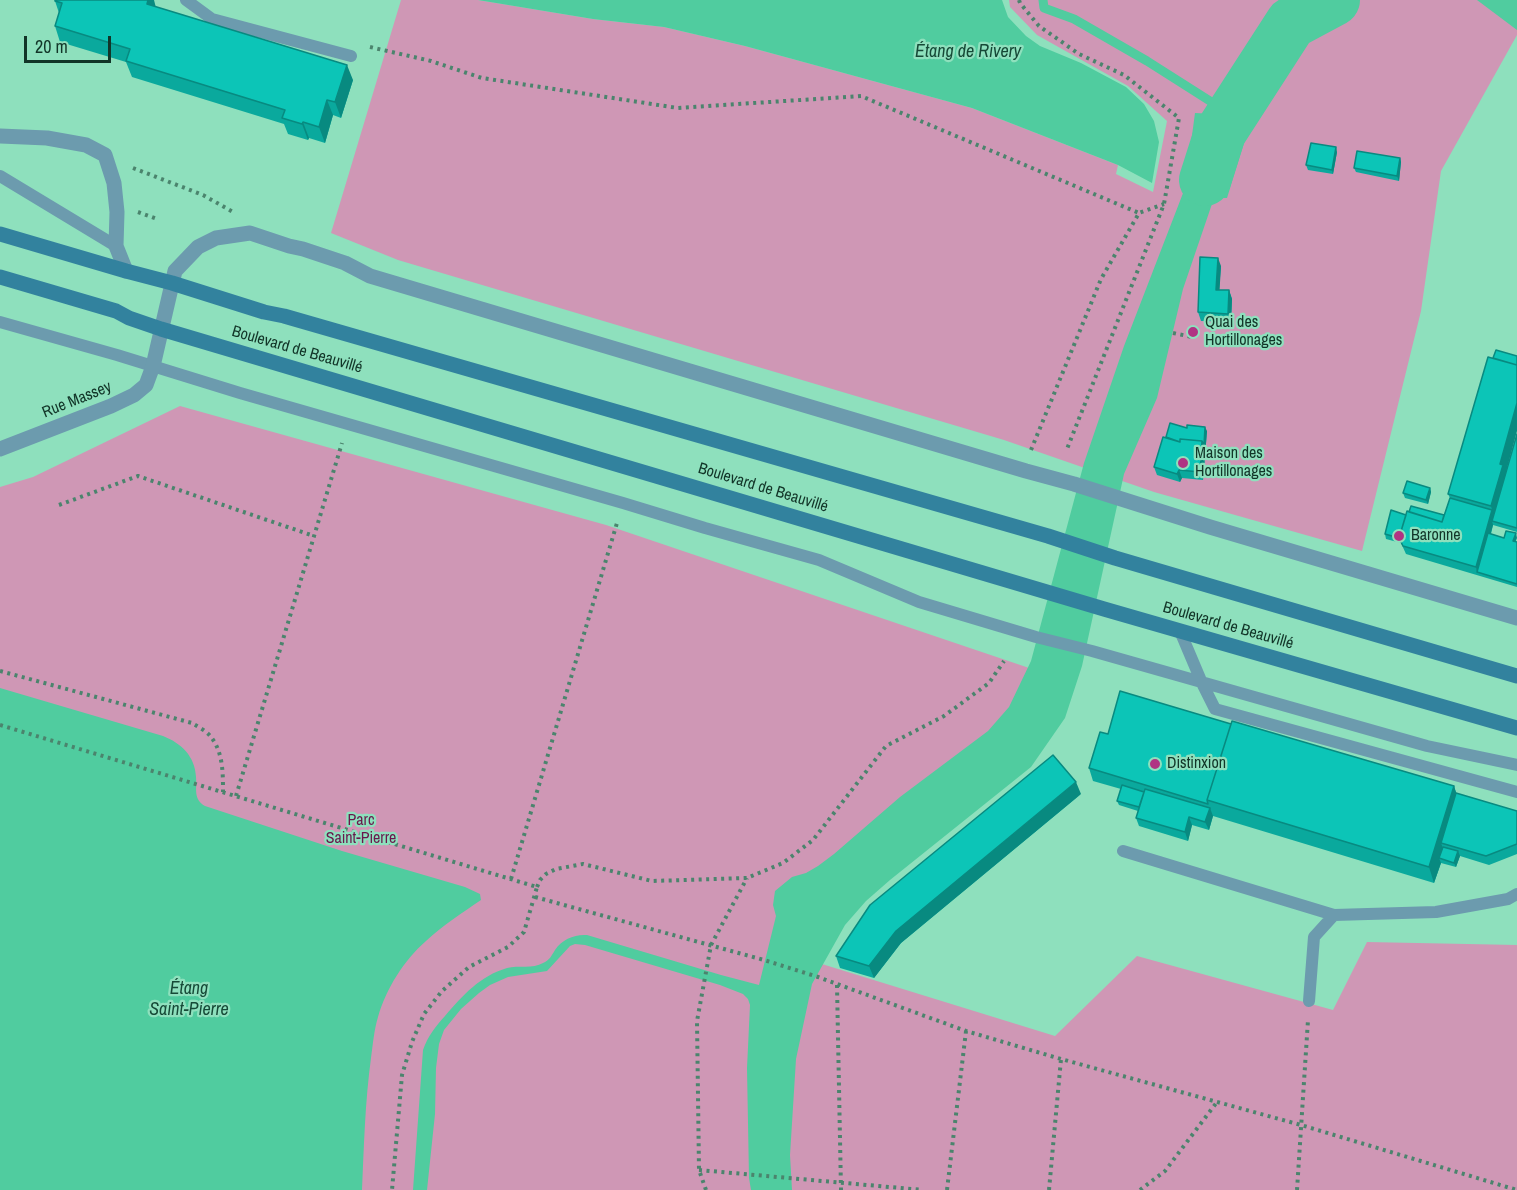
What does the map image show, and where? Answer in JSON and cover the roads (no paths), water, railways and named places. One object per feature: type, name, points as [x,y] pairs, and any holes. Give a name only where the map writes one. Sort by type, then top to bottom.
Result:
[{"type":"main road","name":"Boulevard de Beauvillé","points":[[0,234],[264,312],[285,316],[1048,536],[1115,558],[1517,676]]},
{"type":"main road","name":"Boulevard de Beauvillé","points":[[0,277],[116,311],[161,329],[1104,609],[1517,728]]},
{"type":"street","points":[[0,136],[47,138],[86,145],[105,155],[114,183],[117,212],[116,246],[126,272]]},
{"type":"street","name":"Rue Massey","points":[[0,449],[111,406],[134,395],[146,385],[153,366],[175,271],[198,247],[216,238],[250,233],[345,263],[370,276],[1074,484],[1221,531],[1517,618]]},
{"type":"lane","points":[[186,0],[212,18],[351,56]]},
{"type":"lane","points":[[0,176],[116,246]]},
{"type":"lane","points":[[0,322],[819,560],[919,602],[1036,637],[1426,746],[1517,765]]},
{"type":"lane","points":[[1180,631],[1215,709],[1517,792]]},
{"type":"lane","points":[[1123,851],[1334,915],[1436,912],[1508,899],[1517,894]]},
{"type":"lane","points":[[1309,1001],[1314,937],[1334,915]]},
{"type":"water","name":"Étang de Rivery","points":[[478,0],[1002,0],[1008,17],[1026,36],[1040,46],[1081,63],[1126,87],[1144,104],[1154,121],[1159,142],[1152,183],[1118,165],[972,108],[745,46],[664,27],[593,19]]},
{"type":"water","points":[[1477,0],[1517,0],[1517,30]]},
{"type":"water","points":[[1254,111],[1227,198],[1214,198],[1183,289],[1157,398],[1124,474],[1082,666],[1065,718],[1031,767],[890,880],[866,901],[845,925],[812,984],[796,1059],[790,1155],[792,1190],[751,1190],[747,1068],[750,1005],[748,999],[743,994],[720,985],[575,944],[570,946],[547,971],[508,977],[490,985],[461,1009],[444,1030],[439,1044],[436,1068],[435,1114],[427,1190],[413,1190],[423,1050],[438,1024],[480,981],[507,968],[539,965],[550,958],[558,946],[569,938],[587,935],[759,985],[776,916],[773,905],[775,891],[792,877],[806,873],[834,854],[900,797],[988,731],[1009,707],[1031,661],[1084,463],[1124,346],[1185,188],[1195,113],[1232,115]]},
{"type":"water","name":"Étang Saint-Pierre","points":[[0,688],[170,739],[190,757],[195,769],[197,797],[205,806],[342,851],[465,887],[480,894],[481,900],[439,930],[410,957],[381,1006],[369,1074],[362,1190],[0,1190]]},
{"type":"waterway","points":[[1043,0],[1044,8],[1074,19],[1147,61],[1232,115]]},
{"type":"waterway","points":[[1205,180],[1220,133],[1291,23],[1334,0]]},
{"type":"place","name":"Quai des Hortillonages","points":[[1193,332]]},
{"type":"place","name":"Maison des Hortillonages","points":[[1183,463]]},
{"type":"place","name":"Baronne","points":[[1399,536]]},
{"type":"place","name":"Distinxion","points":[[1155,764]]},
{"type":"park label","name":"Parc Saint-Pierre","points":[[361,830]]}]
